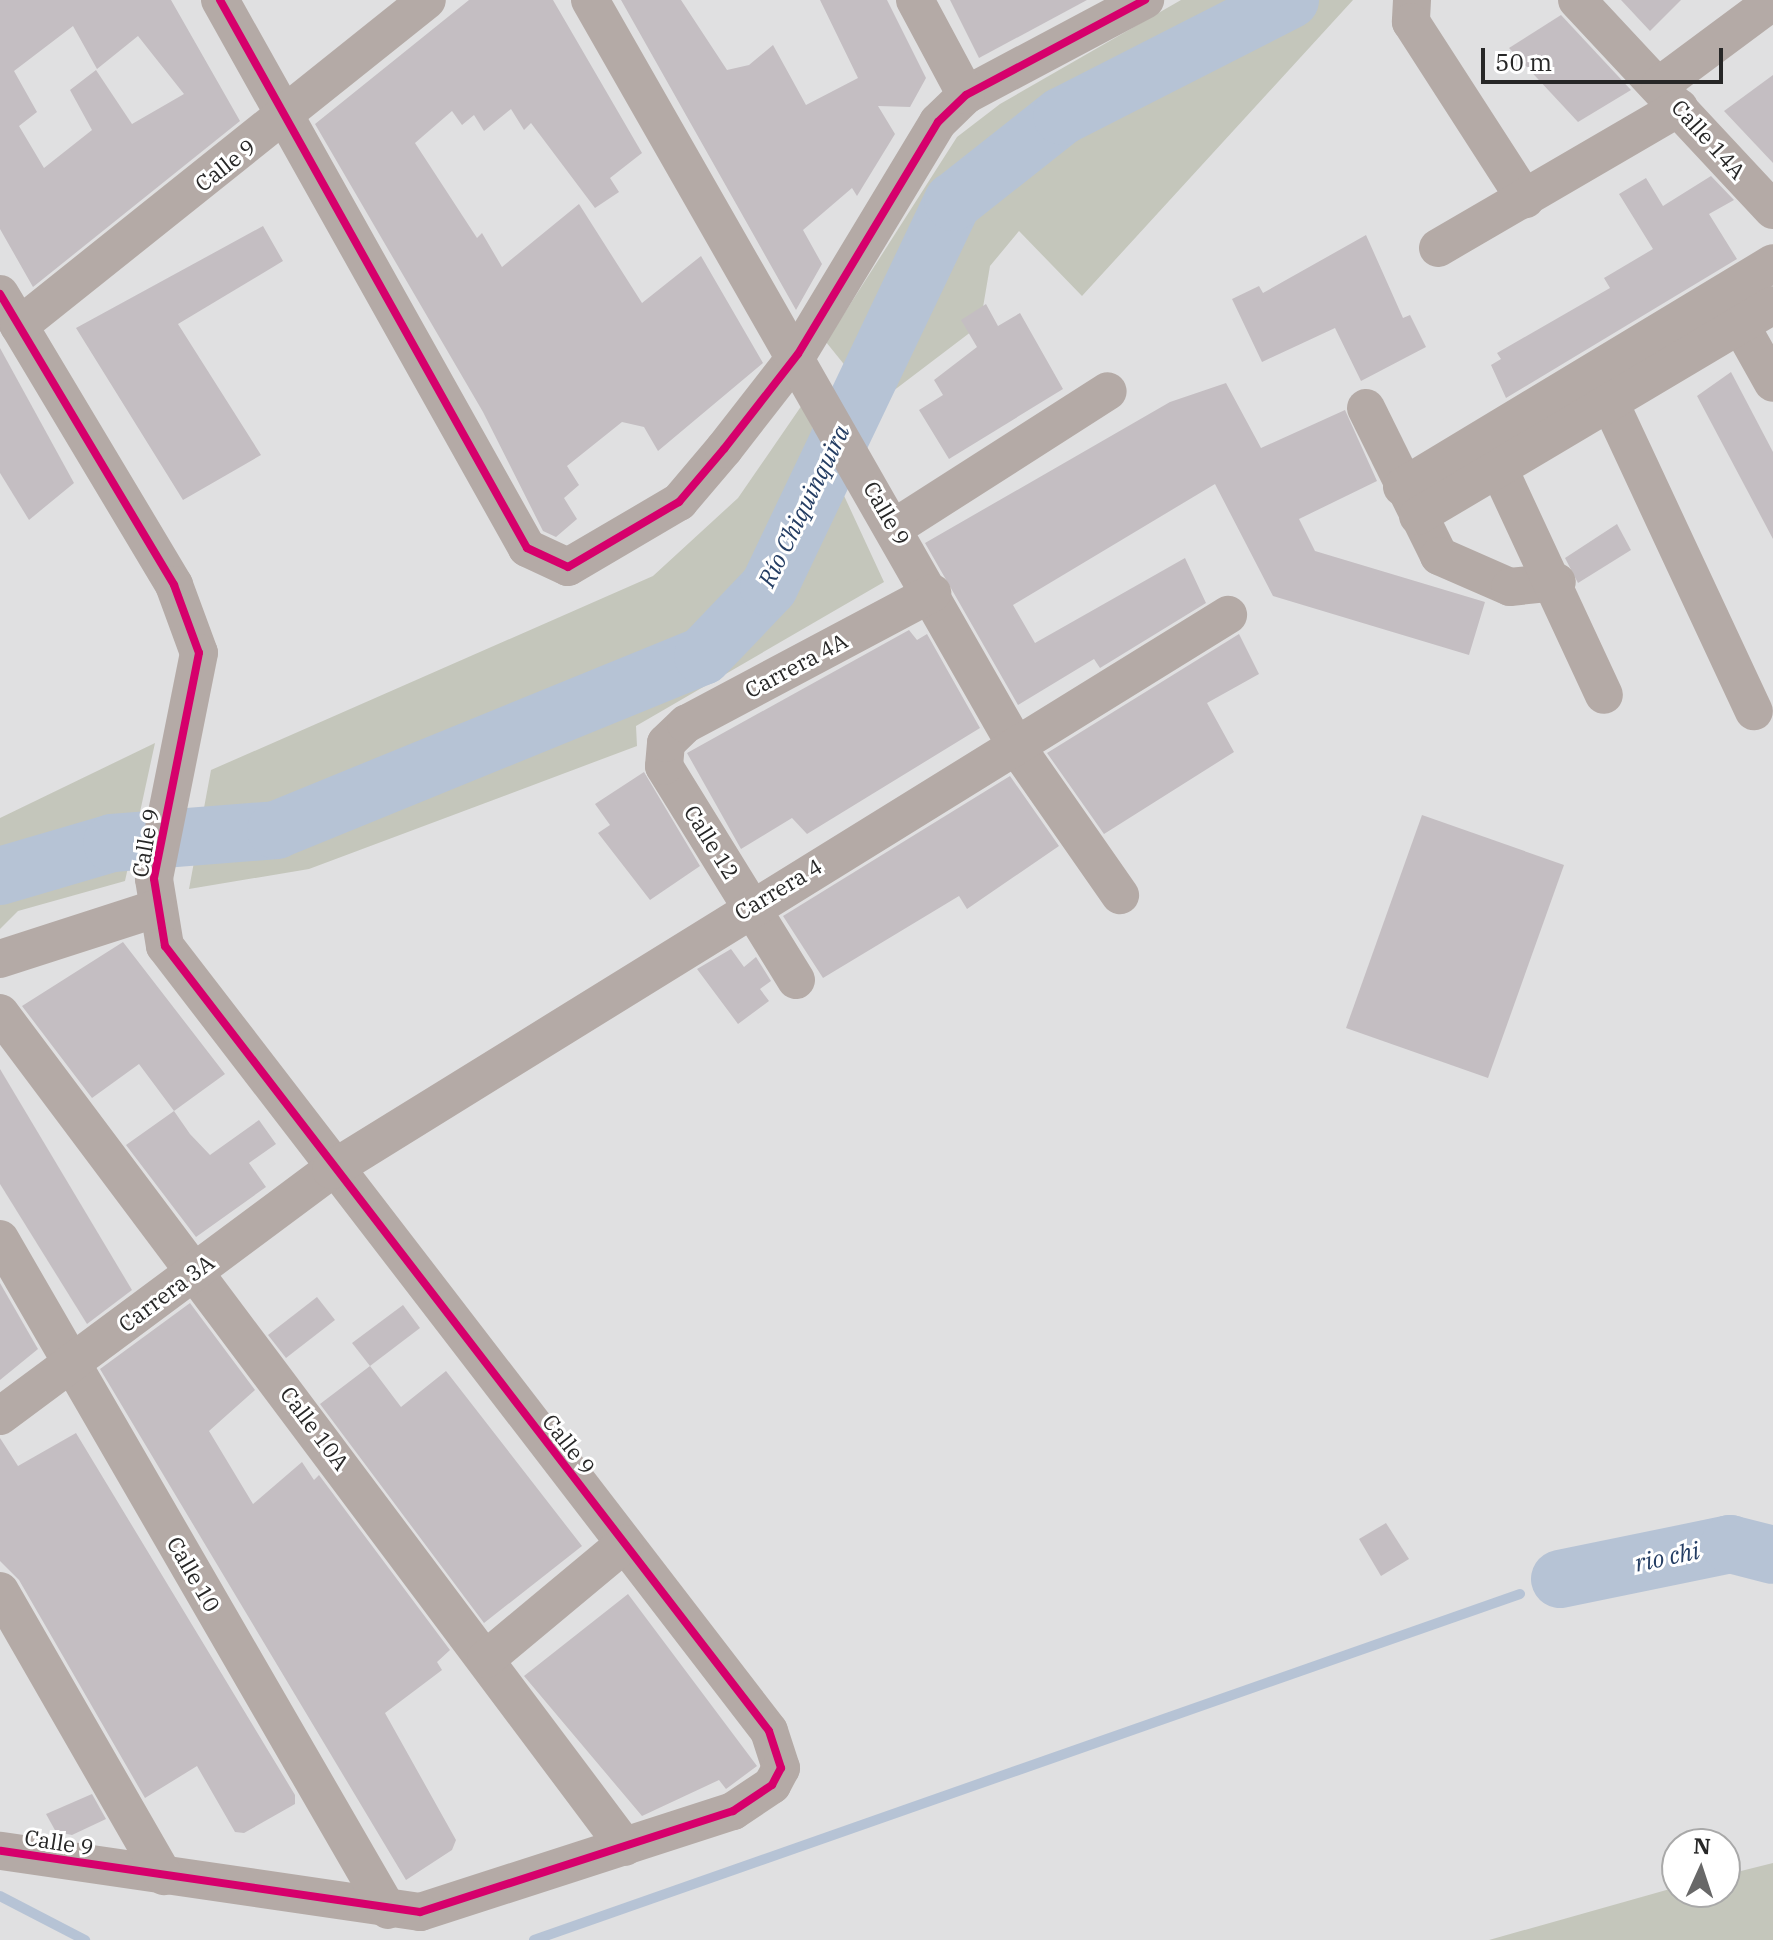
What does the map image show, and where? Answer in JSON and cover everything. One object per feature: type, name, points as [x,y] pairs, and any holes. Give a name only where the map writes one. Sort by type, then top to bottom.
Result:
[{"type":"street","points":[[220,0],[289,115],[527,548],[544,561],[568,567],[679,502],[798,354],[938,122],[966,95],[1145,0]]},
{"type":"street","name":"Calle 9","points":[[19,326],[289,115],[427,0]]},
{"type":"street","name":"Calle 9","points":[[590,0],[798,354],[869,483],[897,526],[1016,746],[1120,895]]},
{"type":"street","points":[[915,0],[966,95]]},
{"type":"street","points":[[1412,0],[1411,22],[1525,199]]},
{"type":"street","name":"Calle 14A","points":[[1577,0],[1773,210]]},
{"type":"street","points":[[1438,248],[1525,199],[1670,97],[1773,1]]},
{"type":"street","points":[[1410,502],[1773,263]]},
{"type":"street","name":"Calle 9","points":[[0,294],[174,585],[192,629],[200,677],[175,777],[154,894],[165,946],[331,1170],[769,1731],[781,1768],[757,1799],[453,1905],[388,1910],[0,1851]]},
{"type":"street","points":[[1410,502],[1499,469],[1611,405],[1773,305]]},
{"type":"street","points":[[1741,326],[1773,383]]},
{"type":"street","points":[[897,526],[1108,391]]},
{"type":"street","points":[[1611,405],[1754,711]]},
{"type":"street","points":[[1366,408],[1439,556],[1510,587],[1557,582]]},
{"type":"street","points":[[1499,469],[1557,582],[1604,695]]},
{"type":"street","name":"Carrera 4A","points":[[666,743],[686,724],[932,593]]},
{"type":"street","name":"Carrera 4","points":[[331,1170],[750,905],[1228,615]]},
{"type":"street","name":"Calle 12","points":[[666,743],[664,766],[796,980]]},
{"type":"street","name":"Calle 9","points":[[0,959],[154,894]]},
{"type":"street","name":"Calle 10A","points":[[0,1013],[197,1269],[625,1847]]},
{"type":"street","name":"Carrera 3A","points":[[0,1416],[331,1170]]},
{"type":"street","name":"Calle 10","points":[[0,1239],[388,1910]]},
{"type":"street","points":[[486,1659],[624,1544]]},
{"type":"street","points":[[0,1591],[164,1876]]},
{"type":"shaded area","points":[[1181,0],[1353,0],[1082,296],[1019,231],[990,266],[980,325],[876,404],[826,342],[957,137],[1000,104]]},
{"type":"shaded area","points":[[802,405],[884,582],[636,726],[637,746],[309,869],[189,889],[211,770],[653,576],[738,498]]},
{"type":"shaded area","points":[[155,743],[125,881],[18,911],[0,929],[0,818]]},
{"type":"shaded area","points":[[1773,1863],[1773,1940],[1489,1940],[1661,1892],[1661,1908],[1741,1908],[1741,1871]]},
{"type":"building","points":[[0,0],[171,0],[240,121],[33,287],[0,229]],"holes":[[[73,26],[97,69],[138,36],[184,94],[132,124],[96,70],[70,90],[92,130],[44,168],[19,126],[37,112],[14,71]]]},
{"type":"building","points":[[469,0],[553,0],[642,153],[610,178],[619,192],[595,208],[531,123],[524,130],[511,109],[484,131],[474,115],[462,125],[452,111],[415,143],[477,238],[482,233],[502,267],[579,204],[642,303],[701,256],[763,363],[658,451],[644,427],[622,422],[567,466],[579,485],[564,498],[577,519],[556,537],[543,531],[483,412],[315,124]]},
{"type":"building","points":[[621,0],[681,0],[727,70],[749,65],[773,45],[806,105],[858,78],[820,0],[887,0],[926,78],[910,107],[878,106],[895,134],[857,196],[852,188],[803,230],[822,264],[796,310]]},
{"type":"building","points":[[950,0],[1087,0],[979,58]]},
{"type":"building","points":[[1621,0],[1681,0],[1650,31]]},
{"type":"building","points":[[1561,15],[1631,90],[1578,122],[1509,48]]},
{"type":"building","points":[[1773,75],[1773,163],[1724,111]]},
{"type":"building","points":[[1711,176],[1734,200],[1709,214],[1737,259],[1506,398],[1491,365],[1501,359],[1497,353],[1610,288],[1604,278],[1653,249],[1619,194],[1646,178],[1663,206]]},
{"type":"building","points":[[263,226],[283,261],[178,324],[261,455],[183,500],[76,328]]},
{"type":"building","points":[[1366,235],[1403,318],[1410,315],[1426,347],[1361,381],[1335,328],[1262,362],[1232,299],[1259,286],[1263,293]]},
{"type":"building","points":[[986,304],[998,326],[1020,313],[1063,389],[949,459],[919,410],[943,395],[934,380],[977,347],[961,320]]},
{"type":"building","points":[[0,348],[74,483],[29,520],[0,473]]},
{"type":"building","points":[[1731,372],[1773,452],[1773,539],[1697,396]]},
{"type":"building","points":[[1226,383],[1261,448],[1345,410],[1377,481],[1299,519],[1315,551],[1485,602],[1469,655],[1273,596],[1215,484],[1013,605],[1035,643],[1185,558],[1206,603],[1100,668],[1094,659],[1018,705],[925,543],[1170,402]]},
{"type":"building","points":[[1617,524],[1631,550],[1578,583],[1565,558]]},
{"type":"building","points":[[909,630],[917,640],[927,634],[980,728],[807,834],[792,818],[741,849],[687,753]]},
{"type":"building","points":[[1239,634],[1259,674],[1207,703],[1234,752],[1104,834],[1047,753]]},
{"type":"building","points":[[644,772],[700,866],[650,900],[598,833],[610,825],[595,804]]},
{"type":"building","points":[[1010,776],[1059,846],[967,909],[959,896],[823,978],[783,916]]},
{"type":"building","points":[[1422,815],[1564,865],[1488,1078],[1346,1028]]},
{"type":"building","points":[[123,942],[225,1074],[174,1111],[139,1064],[92,1098],[22,1006]]},
{"type":"building","points":[[731,949],[744,967],[756,957],[771,981],[760,989],[769,1001],[738,1024],[697,969]]},
{"type":"building","points":[[0,1069],[132,1290],[87,1324],[0,1184]]},
{"type":"building","points":[[174,1111],[210,1155],[259,1120],[276,1144],[249,1163],[266,1187],[196,1237],[126,1145]]},
{"type":"building","points":[[0,1283],[38,1349],[0,1380]]},
{"type":"building","points":[[317,1297],[335,1320],[286,1358],[268,1335]]},
{"type":"building","points":[[190,1303],[255,1390],[209,1431],[253,1504],[302,1462],[314,1480],[319,1475],[450,1650],[437,1662],[442,1670],[385,1713],[456,1840],[452,1850],[406,1880],[100,1369]]},
{"type":"building","points":[[403,1305],[420,1328],[370,1366],[352,1343]]},
{"type":"building","points":[[370,1366],[401,1407],[446,1371],[582,1546],[484,1623],[320,1404]]},
{"type":"building","points":[[76,1433],[295,1795],[295,1804],[244,1833],[235,1832],[197,1766],[145,1798],[19,1580],[0,1561],[0,1438],[18,1466]]},
{"type":"building","points":[[1386,1523],[1409,1559],[1381,1576],[1359,1539]]},
{"type":"building","points":[[628,1594],[757,1766],[726,1789],[719,1780],[642,1816],[524,1676]]},
{"type":"building","points":[[92,1794],[106,1819],[72,1835],[56,1832],[46,1814]]},
{"type":"waterway","name":"Río Chiquinquira","points":[[0,876],[112,843],[276,830],[703,656],[769,587],[953,202],[1062,116],[1290,0]]},
{"type":"waterway","name":"rio chi","points":[[1560,1579],[1730,1544],[1773,1555]]},
{"type":"waterway","points":[[534,1940],[1520,1594]]},
{"type":"waterway","points":[[0,1896],[85,1940]]},
{"type":"cycle path","points":[[220,0],[527,548],[568,567],[679,502],[724,449],[798,354],[938,122],[966,95],[1145,0]]},
{"type":"cycle path","points":[[0,294],[174,585],[199,653],[154,879],[165,946],[769,1731],[781,1768],[772,1785],[733,1811],[420,1912],[0,1851]]}]
